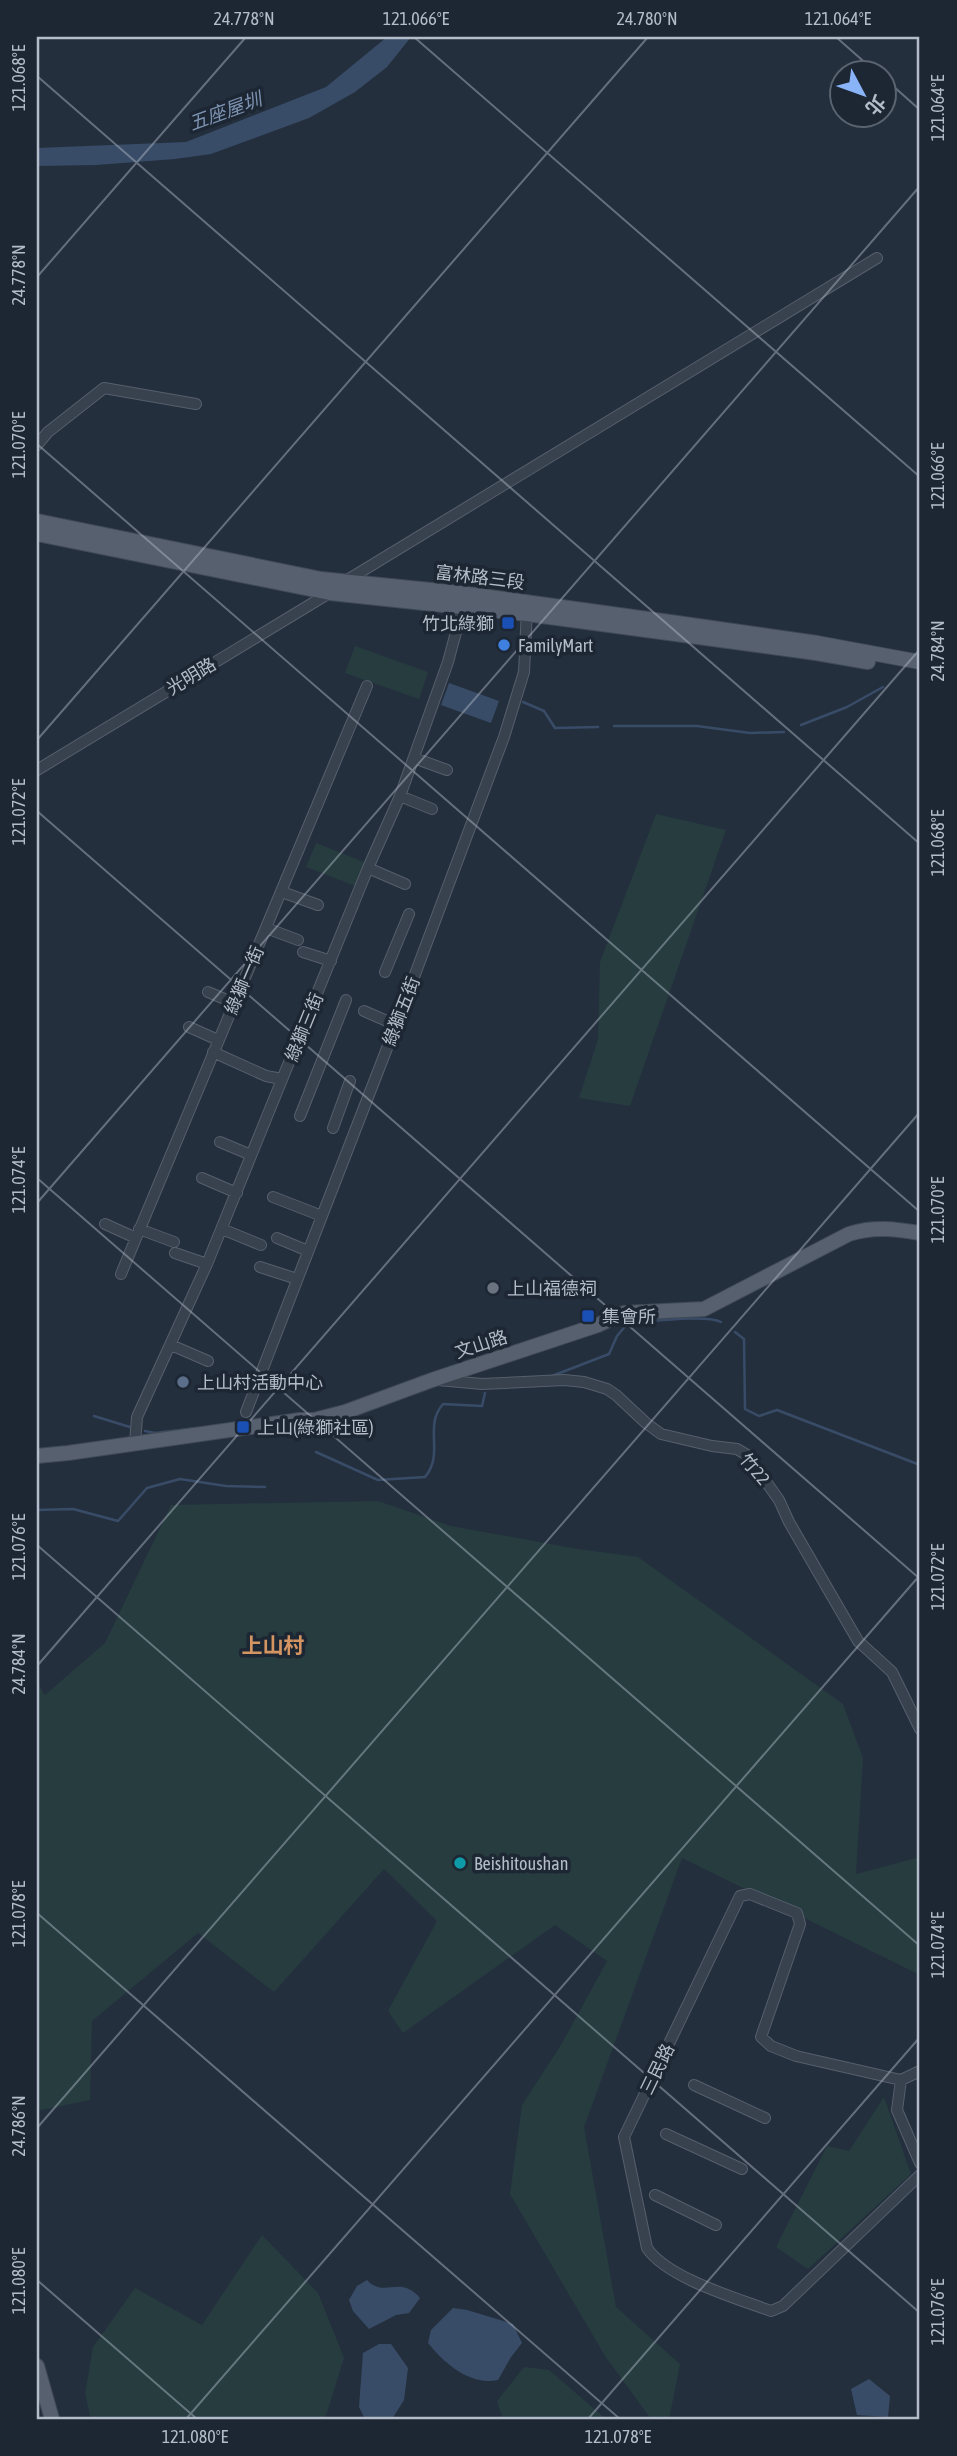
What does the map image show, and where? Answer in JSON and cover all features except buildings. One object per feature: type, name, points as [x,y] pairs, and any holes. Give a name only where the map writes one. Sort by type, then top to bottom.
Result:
[{"type":"main road","name":"富林路三段","points":[[37,521],[321,579],[527,608],[920,672]]},
{"type":"main road","name":"富林路三段","points":[[37,534],[330,593],[463,606],[527,608],[804,641],[920,662]]},
{"type":"main road","name":"文山路","points":[[37,1456],[314,1420],[362,1407],[432,1380],[598,1325],[624,1313],[704,1309],[849,1234],[864,1229],[886,1227],[920,1233]]},
{"type":"main road","points":[[37,2366],[52,2419]]},
{"type":"street","name":"光明路","points":[[37,770],[877,258]]},
{"type":"street","points":[[37,444],[48,432],[104,388],[196,404]]},
{"type":"street","name":"綠獅三街","points":[[135,1443],[137,1416],[222,1229],[368,868],[400,796],[448,662],[463,606]]},
{"type":"street","name":"綠獅五街","points":[[246,1412],[504,737],[524,672],[527,608]]},
{"type":"street","name":"綠獅一街","points":[[121,1274],[367,687]]},
{"type":"street","points":[[414,758],[447,770]]},
{"type":"street","points":[[400,796],[432,809]]},
{"type":"street","points":[[368,868],[405,884]]},
{"type":"street","points":[[282,891],[318,905]]},
{"type":"street","points":[[385,972],[409,914]]},
{"type":"street","points":[[266,928],[298,940]]},
{"type":"street","points":[[303,952],[331,961]]},
{"type":"street","points":[[208,992],[234,1003]]},
{"type":"street","points":[[300,1116],[346,1000]]},
{"type":"street","points":[[364,1010],[396,1025]]},
{"type":"street","points":[[189,1027],[218,1040]]},
{"type":"street","points":[[213,1052],[266,1076],[282,1079]]},
{"type":"street","points":[[333,1128],[350,1081]]},
{"type":"street","points":[[220,1142],[251,1155]]},
{"type":"street","points":[[202,1178],[237,1193]]},
{"type":"street","points":[[273,1196],[322,1216]]},
{"type":"street","points":[[105,1224],[174,1247],[207,1264]]},
{"type":"street","points":[[222,1229],[261,1245]]},
{"type":"street","points":[[277,1238],[308,1251]]},
{"type":"street","points":[[260,1267],[297,1279]]},
{"type":"street","points":[[171,1345],[208,1361]]},
{"type":"street","name":"竹22","points":[[432,1380],[482,1384],[564,1380],[584,1382],[607,1389],[616,1395],[661,1434],[712,1446],[737,1448],[747,1455],[779,1500],[858,1641],[892,1672],[920,1729]]},
{"type":"street","name":"三民路","points":[[901,2080],[796,2056],[771,2046],[761,2037],[800,1924],[797,1913],[750,1894],[740,1896],[624,2137],[647,2248],[652,2256],[691,2281],[771,2311],[783,2306],[920,2175]]},
{"type":"street","points":[[920,2071],[901,2080],[897,2110],[920,2163]]},
{"type":"street","points":[[694,2085],[765,2118]]},
{"type":"street","points":[[667,2134],[742,2169]]},
{"type":"street","points":[[655,2195],[716,2225]]},
{"type":"green space","points":[[355,646],[428,672],[419,699],[345,673]]},
{"type":"green space","points":[[656,814],[726,830],[630,1106],[579,1098],[598,1039],[600,962]]},
{"type":"green space","points":[[316,843],[364,862],[355,886],[306,867]]},
{"type":"green space","points":[[378,1501],[451,1526],[638,1557],[843,1704],[863,1758],[856,1874],[920,1857],[920,1975],[682,1858],[584,2127],[616,2307],[680,2364],[669,2419],[651,2419],[605,2356],[510,2194],[522,2105],[561,2045],[607,1961],[555,1925],[403,2033],[388,2011],[437,1921],[384,1869],[274,1992],[198,1933],[92,2021],[90,2100],[37,2111],[37,1682],[45,1695],[105,1643],[171,1505]]},
{"type":"green space","points":[[884,2097],[911,2174],[808,2269],[776,2247],[827,2146],[849,2151]]},
{"type":"green space","points":[[262,2235],[318,2293],[344,2358],[325,2419],[91,2419],[85,2394],[93,2347],[135,2288],[202,2325]]},
{"type":"green space","points":[[524,2367],[549,2370],[606,2419],[503,2419],[497,2401]]},
{"type":"water","points":[[387,37],[411,37],[387,67],[355,92],[309,118],[211,154],[96,165],[37,166],[37,148],[186,142],[326,87]]},
{"type":"water","points":[[449,683],[499,701],[491,723],[441,705]]},
{"type":"water","points":[[367,2280],[380,2287],[405,2288],[420,2298],[409,2313],[396,2315],[369,2329],[353,2311],[349,2300],[357,2286]]},
{"type":"water","points":[[453,2308],[513,2324],[522,2343],[498,2380],[477,2380],[458,2371],[428,2343],[431,2330]]},
{"type":"water","points":[[379,2344],[391,2344],[408,2368],[404,2400],[392,2419],[365,2419],[359,2407],[363,2353]]},
{"type":"water","points":[[869,2379],[890,2396],[888,2417],[857,2415],[851,2389]]},
{"type":"waterway","points":[[801,725],[847,707],[883,687]]},
{"type":"waterway","points":[[523,702],[544,711],[555,728],[598,727]]},
{"type":"waterway","points":[[614,726],[697,726],[750,733],[784,732]]},
{"type":"waterway","points":[[552,1376],[609,1354],[617,1336],[628,1323],[690,1319],[721,1322]]},
{"type":"waterway","points":[[735,1332],[744,1339],[745,1409],[759,1416],[777,1410],[920,1465]]},
{"type":"waterway","points":[[316,1452],[378,1480],[425,1477],[431,1468],[435,1422],[443,1404],[482,1406],[485,1393]]},
{"type":"waterway","points":[[94,1416],[133,1428]]},
{"type":"waterway","points":[[145,1431],[155,1433],[197,1428]]},
{"type":"waterway","points":[[37,1510],[73,1509],[118,1521],[147,1488],[180,1479],[226,1486],[265,1487]]},
{"type":"place","name":"竹北綠獅","points":[[508,623]]},
{"type":"place","name":"FamilyMart","points":[[504,645]]},
{"type":"place","name":"上山福德祠","points":[[493,1288]]},
{"type":"place","name":"集會所","points":[[588,1316]]},
{"type":"place","name":"上山村活動中心","points":[[183,1382]]},
{"type":"place","name":"上山(綠獅社區)","points":[[243,1427]]},
{"type":"place","name":"Beishitoushan","points":[[460,1863]]},
{"type":"district","name":"上山村","points":[[273,1645]]},
{"type":"water label","name":"五座屋圳","points":[[225,111]]}]
